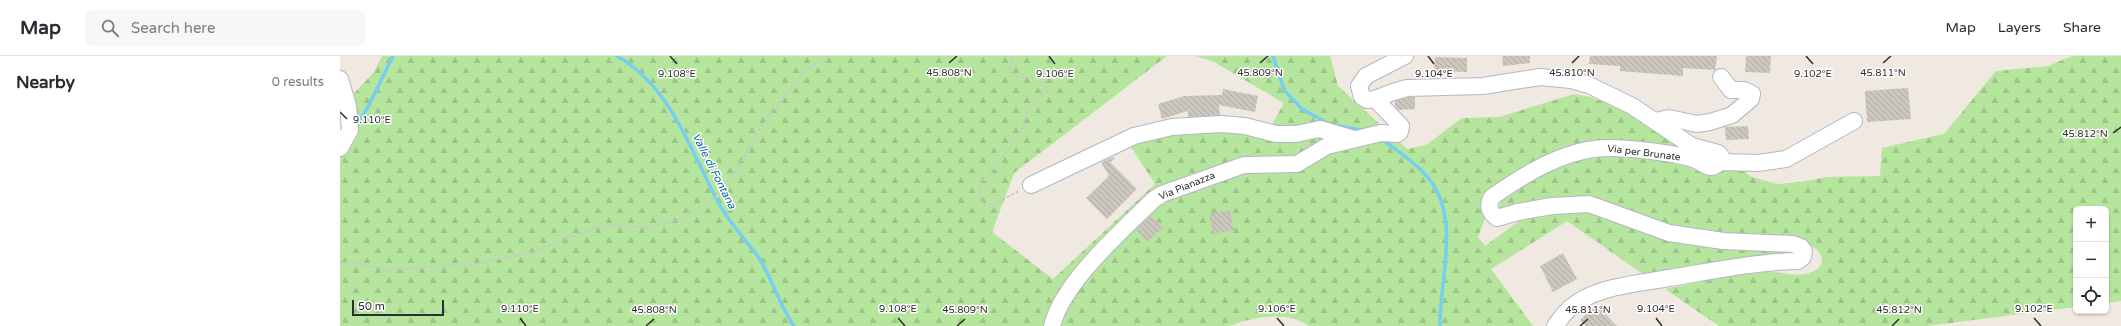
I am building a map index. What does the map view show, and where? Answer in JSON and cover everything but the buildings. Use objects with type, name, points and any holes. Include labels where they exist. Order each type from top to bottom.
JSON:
[{"type":"street","points":[[1375,99],[1367,100],[1362,97],[1359,86],[1362,80],[1366,76],[1405,56]]},
{"type":"street","name":"Via per Brunate","points":[[1375,99],[1407,88],[1483,86],[1553,77],[1589,85],[1632,106],[1692,146],[1718,153],[1721,156],[1720,162],[1714,167],[1709,167],[1696,160],[1670,155],[1609,148],[1583,150],[1552,162],[1492,196],[1489,202],[1489,209],[1497,218],[1525,211],[1589,204],[1669,233],[1723,241],[1793,244],[1801,247],[1804,251],[1803,257],[1798,261],[1737,267],[1625,286],[1592,295],[1579,301],[1568,309],[1556,326]]},
{"type":"street","points":[[1655,121],[1669,118],[1698,124],[1732,115],[1751,99],[1752,94],[1744,90],[1731,90],[1721,77]]},
{"type":"street","points":[[340,79],[348,106],[350,130],[340,148]]},
{"type":"street","name":"Via Pianazza","points":[[1052,326],[1056,313],[1069,289],[1153,200],[1162,194],[1244,165],[1297,164],[1327,146],[1368,136],[1397,134],[1402,129],[1401,126],[1375,99]]},
{"type":"street","points":[[1720,162],[1758,164],[1786,159],[1854,121]]},
{"type":"street","name":"Via Pianazza","points":[[1031,185],[1134,136],[1172,127],[1222,124],[1245,126],[1276,134],[1296,134],[1320,130],[1368,136]]},
{"type":"path","points":[[340,262],[350,262],[388,270],[474,264],[532,252],[602,225],[646,228],[684,218],[716,197],[738,168],[757,132],[803,72],[827,56]]},
{"type":"path","points":[[1012,56],[1008,71],[1016,77],[1043,78],[1048,89],[1027,111],[1023,128],[990,175],[980,183],[979,194],[983,205],[994,204],[1031,185]]},
{"type":"green space","points":[[382,56],[1167,56],[1014,173],[992,232],[1053,279],[1155,184],[1125,138],[1270,128],[1284,103],[1214,62],[1196,56],[1330,56],[1338,86],[1407,149],[1426,145],[1462,118],[1499,117],[1574,94],[1591,97],[1627,112],[1698,154],[1610,144],[1497,187],[1478,237],[1485,246],[1519,221],[1539,215],[1586,212],[1670,241],[1795,252],[1795,257],[1650,279],[1567,221],[1491,269],[1533,326],[1309,326],[1291,318],[1270,317],[1249,320],[1230,326],[340,326],[340,142],[347,124],[345,103],[374,72]]},
{"type":"green space","points":[[2072,56],[2121,56],[2121,301],[2109,303],[2109,206],[2073,206],[2073,307],[1927,326],[1719,326],[1665,289],[1745,274],[1772,272],[1797,275],[1807,274],[1818,269],[1821,265],[1822,260],[1819,252],[1810,245],[1804,243],[1671,230],[1592,202],[1502,210],[1499,208],[1501,198],[1553,166],[1609,153],[1669,162],[1689,167],[1704,174],[1713,174],[1723,170],[1742,170],[1752,177],[1777,184],[1801,182],[1827,177],[1880,176],[1882,148],[1944,134],[1996,71],[2048,66]]},
{"type":"waterway","points":[[356,127],[369,105],[393,56]]},
{"type":"waterway","name":"Valle di Fontana","points":[[617,56],[636,70],[653,86],[667,104],[690,144],[721,207],[729,220],[759,258],[784,310],[794,326]]},
{"type":"waterway","points":[[1273,56],[1284,90],[1302,109],[1329,124],[1366,131]]},
{"type":"waterway","points":[[1382,139],[1423,172],[1435,188],[1443,206],[1446,226],[1446,246],[1440,326]]}]
